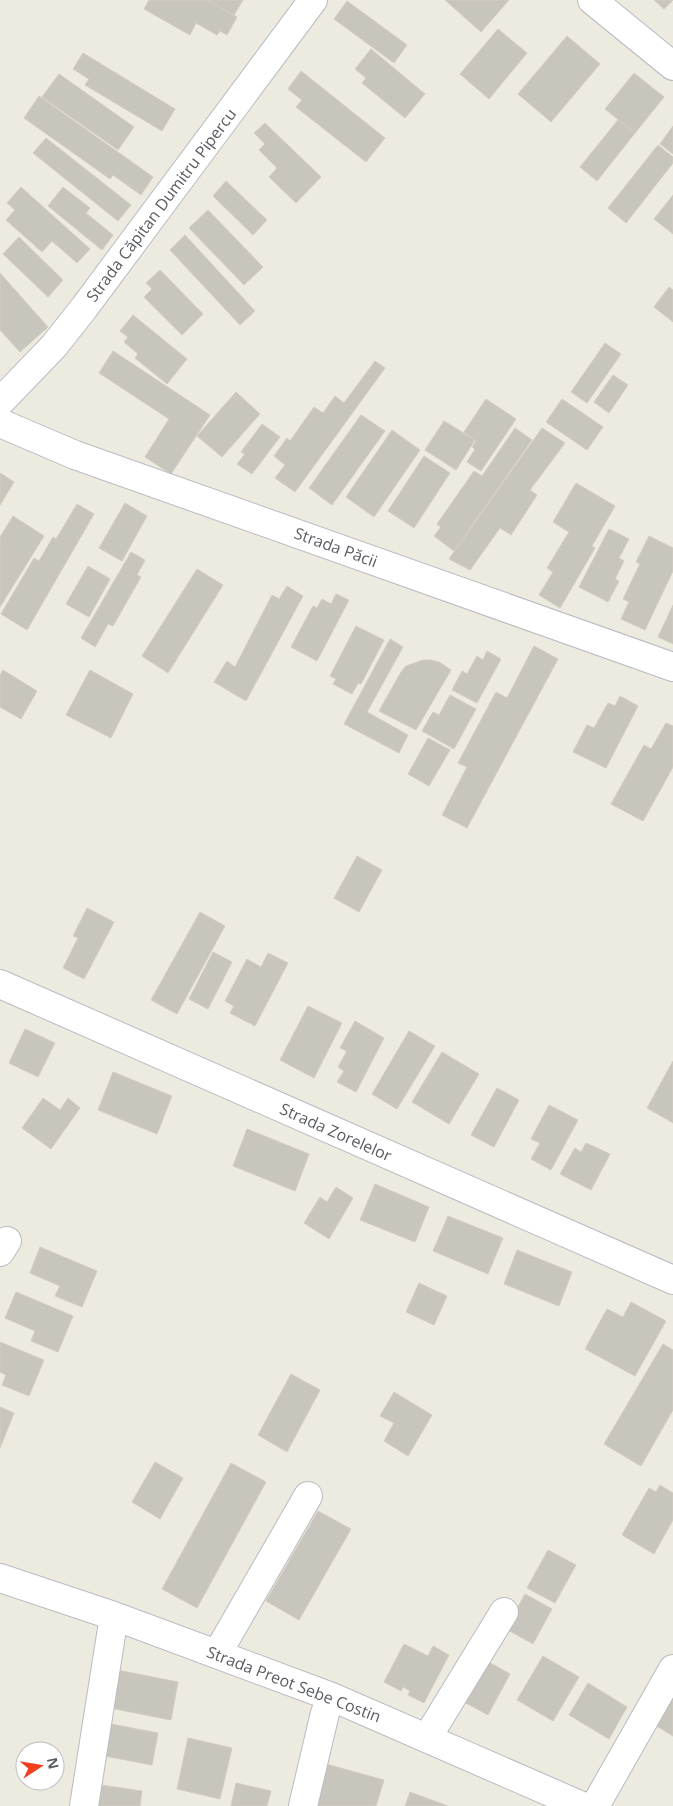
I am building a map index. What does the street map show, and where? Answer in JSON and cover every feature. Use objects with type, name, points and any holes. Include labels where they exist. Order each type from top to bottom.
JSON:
[{"type":"street","name":"Strada Căpitan Dumitru Pipercu","points":[[0,402],[54,346],[84,308],[313,0]]},
{"type":"street","points":[[592,0],[673,66]]},
{"type":"street","name":"Strada Păcii","points":[[0,423],[75,455],[673,667]]},
{"type":"street","name":"Strada Zorelelor","points":[[0,984],[673,1280]]},
{"type":"street","points":[[217,1654],[308,1496]]},
{"type":"street","name":"Strada Preot Sebe Costin","points":[[0,1578],[114,1616],[332,1697],[582,1806]]},
{"type":"street","points":[[427,1738],[504,1612]]},
{"type":"street","points":[[84,1806],[114,1616]]},
{"type":"street","points":[[595,1806],[673,1669]]},
{"type":"street","points":[[303,1806],[326,1713],[332,1697]]},
{"type":"building","points":[[149,0],[207,0],[237,17],[227,35],[220,31],[217,35],[196,23],[190,35],[144,9]]},
{"type":"building","points":[[207,0],[243,0],[234,15]]},
{"type":"building","points":[[445,0],[509,0],[481,32]]},
{"type":"building","points":[[654,0],[673,0],[664,9]]},
{"type":"building","points":[[347,1],[407,45],[394,63],[334,19]]},
{"type":"building","points":[[498,29],[527,53],[489,99],[460,74]]},
{"type":"building","points":[[567,36],[600,64],[551,122],[518,94]]},
{"type":"building","points":[[371,49],[425,94],[405,118],[362,83],[366,78],[355,69]]},
{"type":"building","points":[[83,53],[175,109],[162,131],[85,85],[89,79],[73,69]]},
{"type":"building","points":[[301,71],[385,138],[366,162],[296,107],[302,100],[288,89]]},
{"type":"building","points":[[634,73],[664,97],[635,133],[605,109]]},
{"type":"building","points":[[59,74],[134,127],[118,150],[42,97]]},
{"type":"building","points":[[39,96],[153,177],[141,195],[113,175],[110,179],[24,118]]},
{"type":"building","points":[[618,120],[635,133],[597,181],[580,167]]},
{"type":"building","points":[[265,123],[321,177],[296,203],[269,177],[277,168],[259,150],[265,144],[254,133]]},
{"type":"building","points":[[673,126],[673,154],[660,144]]},
{"type":"building","points":[[46,138],[131,205],[118,221],[33,153]]},
{"type":"building","points":[[658,145],[673,157],[673,163],[626,223],[608,208]]},
{"type":"building","points":[[226,181],[267,220],[253,235],[213,196]]},
{"type":"building","points":[[21,187],[90,249],[77,263],[52,241],[42,252],[6,220],[15,210],[7,203]]},
{"type":"building","points":[[63,187],[90,208],[86,213],[113,235],[102,250],[48,206]]},
{"type":"building","points":[[673,195],[673,234],[654,219]]},
{"type":"building","points":[[208,210],[263,267],[244,285],[189,228]]},
{"type":"building","points":[[185,235],[255,311],[240,325],[170,250]]},
{"type":"building","points":[[19,237],[63,280],[48,297],[3,254]]},
{"type":"building","points":[[160,270],[203,314],[182,335],[144,297],[152,289],[146,283]]},
{"type":"building","points":[[0,273],[48,327],[20,352],[0,330]]},
{"type":"building","points":[[669,287],[673,290],[673,322],[654,307]]},
{"type":"building","points":[[133,315],[187,359],[167,384],[135,358],[138,354],[124,342],[128,337],[120,331]]},
{"type":"building","points":[[605,343],[621,354],[587,403],[571,392]]},
{"type":"building","points":[[113,351],[210,415],[171,474],[145,457],[169,419],[99,373]]},
{"type":"building","points":[[375,361],[385,368],[295,492],[275,478],[285,465],[274,456],[287,438],[290,441],[314,407],[323,413],[335,396],[344,403]]},
{"type":"building","points":[[613,375],[628,385],[609,413],[594,402]]},
{"type":"building","points":[[236,392],[260,414],[222,457],[197,436]]},
{"type":"building","points":[[486,399],[516,419],[481,471],[467,462],[475,449],[472,447],[476,441],[464,432]]},
{"type":"building","points":[[562,399],[603,427],[587,450],[546,422]]},
{"type":"building","points":[[361,415],[385,431],[332,505],[309,488]]},
{"type":"building","points":[[444,421],[475,440],[456,470],[425,450]]},
{"type":"building","points":[[262,424],[280,437],[252,474],[237,464],[245,454],[241,452]]},
{"type":"building","points":[[515,428],[532,440],[454,551],[434,536],[441,527],[437,524],[474,471],[482,476]]},
{"type":"building","points":[[542,428],[565,443],[530,490],[537,495],[511,535],[500,528],[470,570],[449,559]]},
{"type":"building","points":[[392,430],[420,450],[374,517],[346,497]]},
{"type":"building","points":[[424,456],[450,473],[414,528],[388,511]]},
{"type":"building","points":[[0,473],[14,482],[0,505]]},
{"type":"building","points":[[576,483],[615,506],[592,546],[595,548],[560,608],[539,595],[553,572],[547,568],[569,532],[553,522]]},
{"type":"building","points":[[125,503],[147,516],[122,561],[99,548]]},
{"type":"building","points":[[77,504],[94,514],[27,630],[1,614],[34,558],[39,561],[53,537],[56,539]]},
{"type":"building","points":[[13,516],[44,536],[0,607],[0,537]]},
{"type":"building","points":[[609,529],[629,539],[619,558],[624,561],[615,579],[619,581],[608,602],[579,587]]},
{"type":"building","points":[[649,536],[673,548],[673,571],[645,630],[621,619],[629,602],[623,599],[640,564],[636,562]]},
{"type":"building","points":[[131,552],[145,560],[137,575],[141,577],[113,626],[108,624],[95,647],[81,638]]},
{"type":"building","points":[[88,566],[110,579],[89,617],[66,604]]},
{"type":"building","points":[[197,569],[223,585],[168,673],[142,656]]},
{"type":"building","points":[[287,586],[303,596],[246,701],[214,682],[227,661],[235,667],[272,595],[279,599]]},
{"type":"building","points":[[336,594],[349,600],[317,661],[291,647],[313,606],[317,608],[322,599],[331,604]]},
{"type":"building","points":[[673,605],[673,644],[658,637]]},
{"type":"building","points":[[356,626],[384,640],[361,684],[358,683],[352,694],[333,684],[336,679],[330,676]]},
{"type":"building","points":[[390,639],[403,647],[367,712],[408,735],[399,753],[344,724]]},
{"type":"building","points":[[534,646],[558,659],[467,828],[442,815],[467,767],[458,763],[496,692],[507,698]]},
{"type":"building","points":[[487,651],[501,659],[477,703],[452,690],[462,671],[467,674],[477,656],[483,660]]},
{"type":"building","points":[[423,660],[439,662],[451,670],[416,730],[379,711],[406,666]]},
{"type":"building","points":[[3,670],[37,691],[21,719],[0,707],[0,675]]},
{"type":"building","points":[[90,670],[133,694],[111,738],[66,715]]},
{"type":"building","points":[[450,695],[476,709],[454,749],[422,731],[433,712],[439,715]]},
{"type":"building","points":[[620,696],[638,706],[606,768],[573,752],[587,725],[594,728],[608,703],[615,706]]},
{"type":"building","points":[[666,723],[673,726],[673,767],[643,821],[611,804],[644,745],[651,749]]},
{"type":"building","points":[[428,738],[450,750],[429,786],[408,774]]},
{"type":"building","points":[[357,856],[382,870],[359,912],[334,898]]},
{"type":"building","points":[[87,908],[114,922],[84,979],[63,968],[78,938],[73,936]]},
{"type":"building","points":[[200,912],[225,926],[177,1014],[151,1000]]},
{"type":"building","points":[[213,952],[232,962],[208,1009],[189,999]]},
{"type":"building","points":[[268,953],[288,963],[255,1026],[230,1013],[234,1006],[225,1001],[247,959],[261,967]]},
{"type":"building","points":[[308,1006],[342,1023],[314,1078],[280,1060]]},
{"type":"building","points":[[355,1021],[384,1038],[356,1092],[337,1082],[344,1071],[338,1067],[347,1051],[340,1048]]},
{"type":"building","points":[[25,1029],[55,1043],[38,1077],[9,1063]]},
{"type":"building","points":[[409,1031],[435,1046],[397,1109],[372,1094]]},
{"type":"building","points":[[442,1052],[479,1074],[449,1124],[412,1102]]},
{"type":"building","points":[[673,1061],[673,1123],[647,1108]]},
{"type":"building","points":[[113,1072],[172,1096],[157,1134],[98,1110]]},
{"type":"building","points":[[497,1088],[519,1100],[494,1147],[471,1135]]},
{"type":"building","points":[[43,1098],[60,1110],[68,1098],[80,1108],[51,1149],[22,1128]]},
{"type":"building","points":[[549,1105],[578,1120],[551,1170],[531,1159],[540,1143],[531,1139]]},
{"type":"building","points":[[247,1129],[309,1154],[295,1191],[233,1166]]},
{"type":"building","points":[[586,1143],[610,1154],[591,1190],[560,1174],[575,1148],[581,1152]]},
{"type":"building","points":[[375,1184],[429,1207],[415,1242],[360,1220]]},
{"type":"building","points":[[336,1187],[353,1198],[329,1239],[304,1223],[320,1197],[327,1202]]},
{"type":"building","points":[[448,1216],[503,1238],[488,1274],[433,1251]]},
{"type":"building","points":[[40,1247],[97,1271],[82,1307],[55,1296],[60,1286],[30,1273]]},
{"type":"building","points":[[517,1250],[572,1272],[559,1306],[504,1284]]},
{"type":"building","points":[[419,1283],[447,1296],[434,1325],[406,1312]]},
{"type":"building","points":[[16,1292],[73,1316],[58,1352],[31,1341],[35,1331],[5,1318]]},
{"type":"building","points":[[631,1302],[666,1321],[635,1376],[585,1349],[607,1309],[623,1317]]},
{"type":"building","points":[[0,1342],[44,1360],[29,1396],[2,1385],[6,1375],[0,1372]]},
{"type":"building","points":[[663,1344],[673,1350],[673,1410],[641,1466],[604,1444]]},
{"type":"building","points":[[291,1374],[320,1390],[287,1452],[258,1435]]},
{"type":"building","points":[[394,1392],[432,1415],[408,1456],[384,1441],[394,1423],[380,1416]]},
{"type":"building","points":[[0,1407],[14,1413],[0,1448]]},
{"type":"building","points":[[155,1462],[183,1478],[160,1519],[132,1502]]},
{"type":"building","points":[[231,1463],[266,1482],[197,1608],[162,1589]]},
{"type":"building","points":[[660,1485],[673,1493],[673,1520],[654,1554],[622,1535],[649,1488],[656,1492]]},
{"type":"building","points":[[318,1511],[351,1529],[299,1620],[266,1601]]},
{"type":"building","points":[[548,1550],[576,1565],[555,1603],[527,1588]]},
{"type":"building","points":[[525,1594],[552,1609],[533,1644],[506,1629]]},
{"type":"building","points":[[404,1644],[428,1656],[433,1646],[449,1655],[424,1703],[408,1695],[410,1691],[403,1687],[401,1691],[384,1682]]},
{"type":"building","points":[[543,1656],[579,1677],[553,1721],[517,1700]]},
{"type":"building","points":[[487,1661],[510,1674],[488,1715],[464,1702]]},
{"type":"building","points":[[117,1670],[178,1682],[171,1720],[110,1708]]},
{"type":"building","points":[[588,1683],[627,1707],[609,1739],[569,1715]]},
{"type":"building","points":[[673,1683],[673,1736],[650,1722]]},
{"type":"building","points":[[111,1724],[158,1733],[152,1765],[105,1756]]},
{"type":"building","points":[[188,1738],[232,1748],[220,1799],[177,1789]]},
{"type":"building","points":[[326,1764],[384,1780],[376,1806],[315,1806]]},
{"type":"building","points":[[236,1783],[271,1791],[267,1806],[231,1806]]},
{"type":"building","points":[[94,1784],[142,1791],[140,1806],[91,1806]]},
{"type":"building","points":[[410,1792],[448,1806],[405,1806]]}]
